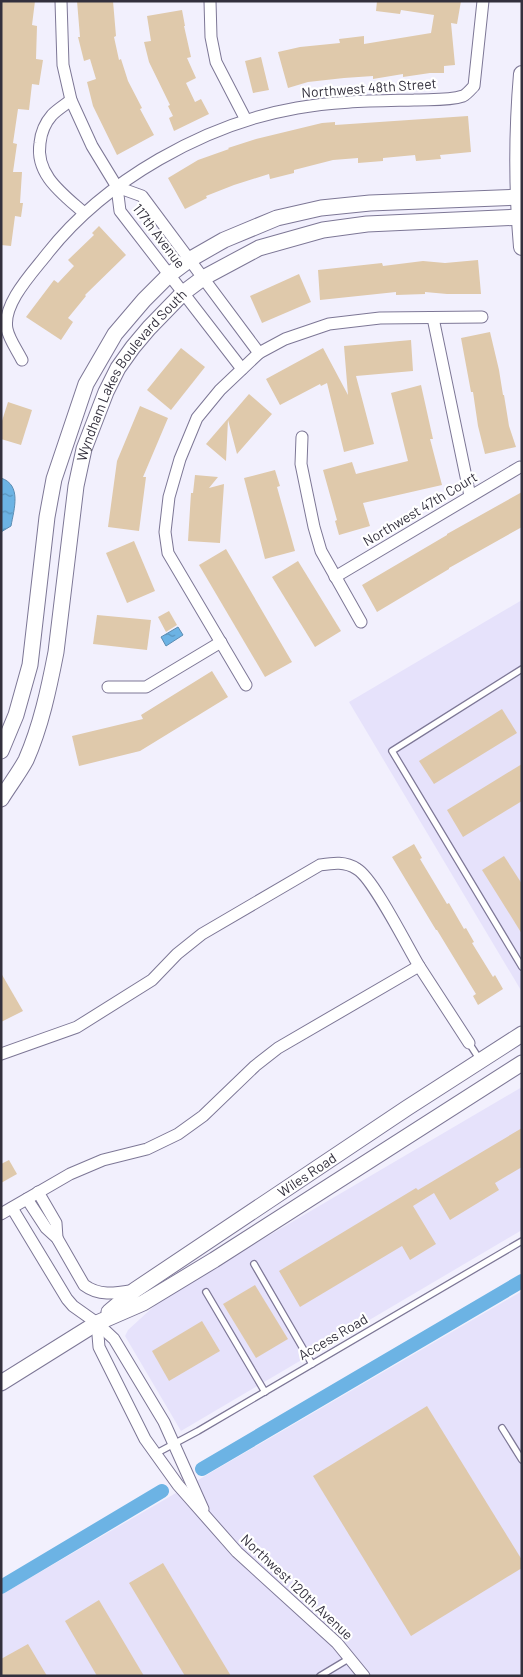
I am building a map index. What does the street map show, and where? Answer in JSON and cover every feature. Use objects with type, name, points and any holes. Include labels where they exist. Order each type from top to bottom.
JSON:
[{"type":"main road","points":[[522,74],[518,130],[522,247]]},
{"type":"street","name":"117th Avenue","points":[[61,1],[63,65],[71,100],[92,146],[117,187],[120,210],[242,369]]},
{"type":"street","points":[[210,1],[211,37],[216,62],[246,120]]},
{"type":"street","name":"Northwest 48th Street","points":[[22,360],[7,329],[8,314],[19,289],[84,213],[117,187],[163,156],[204,135],[246,120],[297,108],[339,103],[465,96],[474,86],[484,1]]},
{"type":"street","points":[[71,100],[52,116],[41,133],[38,154],[44,173],[84,213]]},
{"type":"street","name":"117th Avenue","points":[[117,187],[142,196],[259,353]]},
{"type":"street","name":"Wyndham Lakes Boulevard South","points":[[1,751],[16,715],[30,665],[47,517],[54,479],[86,384],[115,334],[144,300],[169,275],[189,260],[224,240],[277,218],[321,208],[370,203],[520,198]]},
{"type":"street","name":"Wyndham Lakes Boulevard South","points":[[1,799],[26,760],[44,710],[56,652],[76,486],[84,449],[106,392],[118,368],[149,328],[183,293],[203,278],[258,248],[323,230],[367,224],[521,217]]},
{"type":"street","points":[[246,685],[168,553],[165,532],[171,490],[180,459],[197,418],[220,390],[259,353],[285,339],[329,324],[380,318],[482,317]]},
{"type":"street","points":[[433,318],[470,496]]},
{"type":"street","points":[[302,437],[301,464],[321,552],[362,622]]},
{"type":"street","name":"Northwest 47th Court","points":[[335,577],[520,467]]},
{"type":"street","points":[[108,687],[146,687],[221,642]]},
{"type":"street","points":[[1,1054],[76,1027],[152,980],[177,954],[202,934],[320,865],[340,862],[358,869],[370,882],[418,966],[469,1043]]},
{"type":"street","points":[[1,1214],[70,1174],[94,1163],[147,1149],[178,1134],[203,1116],[255,1066],[278,1048],[418,966]]},
{"type":"street","name":"Wiles Road","points":[[97,1323],[135,1290],[522,1034]]},
{"type":"street","name":"Wiles Road","points":[[1,1383],[97,1323],[143,1303],[214,1260],[522,1063]]},
{"type":"street","points":[[38,1192],[56,1223],[57,1238]]},
{"type":"street","points":[[27,1199],[41,1222],[57,1238],[80,1279],[90,1290],[104,1294],[135,1290]]},
{"type":"street","points":[[12,1208],[68,1300],[73,1306],[97,1323]]},
{"type":"street","points":[[26,1232],[41,1222]]},
{"type":"street","name":"Northwest 120th Avenue","points":[[97,1323],[114,1339],[164,1422],[209,1522]]},
{"type":"street","name":"Northwest 120th Avenue","points":[[97,1323],[99,1347],[141,1431],[178,1485],[237,1552],[337,1643],[364,1676]]},
{"type":"lane","points":[[522,669],[392,751],[522,968]]},
{"type":"lane","points":[[469,1043],[480,1060]]},
{"type":"lane","name":"Access Road","points":[[155,1454],[198,1431],[522,1241]]},
{"type":"lane","points":[[254,1264],[312,1364]]},
{"type":"lane","points":[[206,1292],[265,1392]]},
{"type":"lane","points":[[502,1428],[522,1460]]},
{"type":"lane","points":[[320,1676],[350,1658]]},
{"type":"shaded area","points":[[522,600],[522,992],[349,702]]},
{"type":"shaded area","points":[[522,1087],[522,1230],[181,1431],[125,1336],[128,1330],[164,1297]]},
{"type":"shaded area","points":[[522,1291],[522,1676],[1,1676],[1,1595]]},
{"type":"water","points":[[1,478],[8,481],[12,486],[15,505],[11,526],[1,532]]},
{"type":"water","points":[[178,627],[183,635],[166,646],[161,637]]},
{"type":"building","points":[[1,1],[35,1],[32,25],[37,26],[36,59],[43,60],[39,85],[32,84],[29,110],[18,109],[13,143],[17,144],[13,172],[22,172],[20,203],[23,203],[21,217],[15,216],[11,246],[1,245]]},
{"type":"building","points":[[77,1],[113,1],[116,36],[114,37],[119,60],[121,59],[128,81],[142,108],[140,109],[154,135],[117,155],[93,106],[87,82],[96,79],[90,59],[84,61],[78,37],[80,37]]},
{"type":"building","points":[[377,1],[461,1],[457,24],[451,23],[455,65],[444,66],[444,73],[403,77],[403,74],[373,79],[373,76],[344,78],[308,82],[288,88],[278,52],[300,47],[340,43],[339,39],[364,36],[364,44],[431,33],[434,15],[401,10],[400,14],[376,11]]},
{"type":"building","points":[[182,10],[191,57],[187,58],[196,78],[186,83],[195,102],[201,99],[209,114],[174,131],[169,118],[173,116],[168,106],[170,105],[149,62],[144,42],[151,41],[147,16]]},
{"type":"building","points":[[261,57],[269,90],[253,93],[245,61]]},
{"type":"building","points":[[468,116],[471,152],[440,155],[441,159],[416,161],[415,155],[358,163],[358,158],[333,160],[294,170],[294,173],[270,179],[269,174],[234,185],[206,196],[207,198],[185,209],[168,178],[198,160],[228,148],[256,139],[322,123],[335,122],[335,125]]},
{"type":"building","points":[[99,226],[126,255],[85,295],[68,318],[73,322],[61,340],[26,317],[54,280],[58,283],[74,266],[68,260],[94,235],[92,233]]},
{"type":"building","points":[[478,260],[481,294],[425,292],[425,294],[396,295],[396,292],[320,300],[318,270],[382,263],[383,266],[423,261],[445,263]]},
{"type":"building","points":[[299,274],[311,302],[262,323],[250,296]]},
{"type":"building","points":[[490,332],[509,426],[516,447],[485,454],[461,338]]},
{"type":"building","points":[[411,340],[413,371],[356,376],[374,444],[344,452],[327,383],[321,386],[320,384],[280,405],[266,379],[323,348],[348,395],[344,346]]},
{"type":"building","points":[[181,348],[205,367],[171,410],[147,390]]},
{"type":"building","points":[[421,385],[433,439],[430,439],[442,485],[363,503],[370,526],[339,535],[335,521],[337,520],[323,470],[352,462],[356,474],[408,461],[391,393]]},
{"type":"building","points":[[249,394],[272,414],[237,454],[228,420],[226,461],[206,444]]},
{"type":"building","points":[[8,402],[32,410],[21,445],[1,439],[1,424]]},
{"type":"building","points":[[140,406],[168,418],[143,477],[146,477],[139,531],[108,527],[117,461]]},
{"type":"building","points":[[275,470],[280,486],[277,487],[295,551],[265,559],[244,478]]},
{"type":"building","points":[[195,475],[218,477],[209,488],[224,484],[220,543],[188,541],[191,493],[193,493]]},
{"type":"building","points":[[522,492],[522,527],[449,568],[377,612],[362,585]]},
{"type":"building","points":[[134,541],[155,591],[127,603],[106,553]]},
{"type":"building","points":[[226,549],[292,662],[265,677],[199,565]]},
{"type":"building","points":[[298,561],[341,631],[315,647],[272,577]]},
{"type":"building","points":[[169,611],[177,625],[166,632],[158,617]]},
{"type":"building","points":[[97,615],[151,620],[147,650],[93,644]]},
{"type":"building","points":[[212,671],[228,697],[140,751],[79,766],[72,736],[143,719],[141,715]]},
{"type":"building","points":[[502,709],[517,733],[434,784],[419,761]]},
{"type":"building","points":[[522,764],[522,801],[463,837],[447,810]]},
{"type":"building","points":[[414,844],[422,858],[420,859],[447,904],[449,903],[464,929],[466,928],[474,942],[472,943],[493,977],[495,975],[503,989],[478,1005],[473,996],[476,994],[392,857]]},
{"type":"building","points":[[504,856],[522,884],[522,934],[482,870]]},
{"type":"building","points":[[1,973],[23,1011],[1,1022]]},
{"type":"building","points":[[522,1128],[522,1167],[495,1183],[499,1190],[450,1220],[434,1193],[413,1206],[436,1244],[410,1260],[402,1246],[300,1307],[279,1271],[416,1188],[418,1190]]},
{"type":"building","points":[[9,1160],[17,1174],[1,1183],[1,1164]]},
{"type":"building","points":[[255,1285],[288,1339],[256,1358],[223,1304]]},
{"type":"building","points":[[202,1321],[220,1351],[169,1381],[152,1351]]},
{"type":"building","points":[[427,1406],[522,1560],[522,1568],[411,1636],[313,1476]]},
{"type":"building","points":[[163,1563],[231,1676],[185,1676],[129,1583]]},
{"type":"building","points":[[99,1600],[144,1676],[97,1676],[65,1621]]},
{"type":"building","points":[[28,1644],[47,1676],[1,1676],[1,1659]]},
{"type":"waterway","points":[[202,1469],[522,1281]]},
{"type":"waterway","points":[[1,1587],[162,1491]]}]
